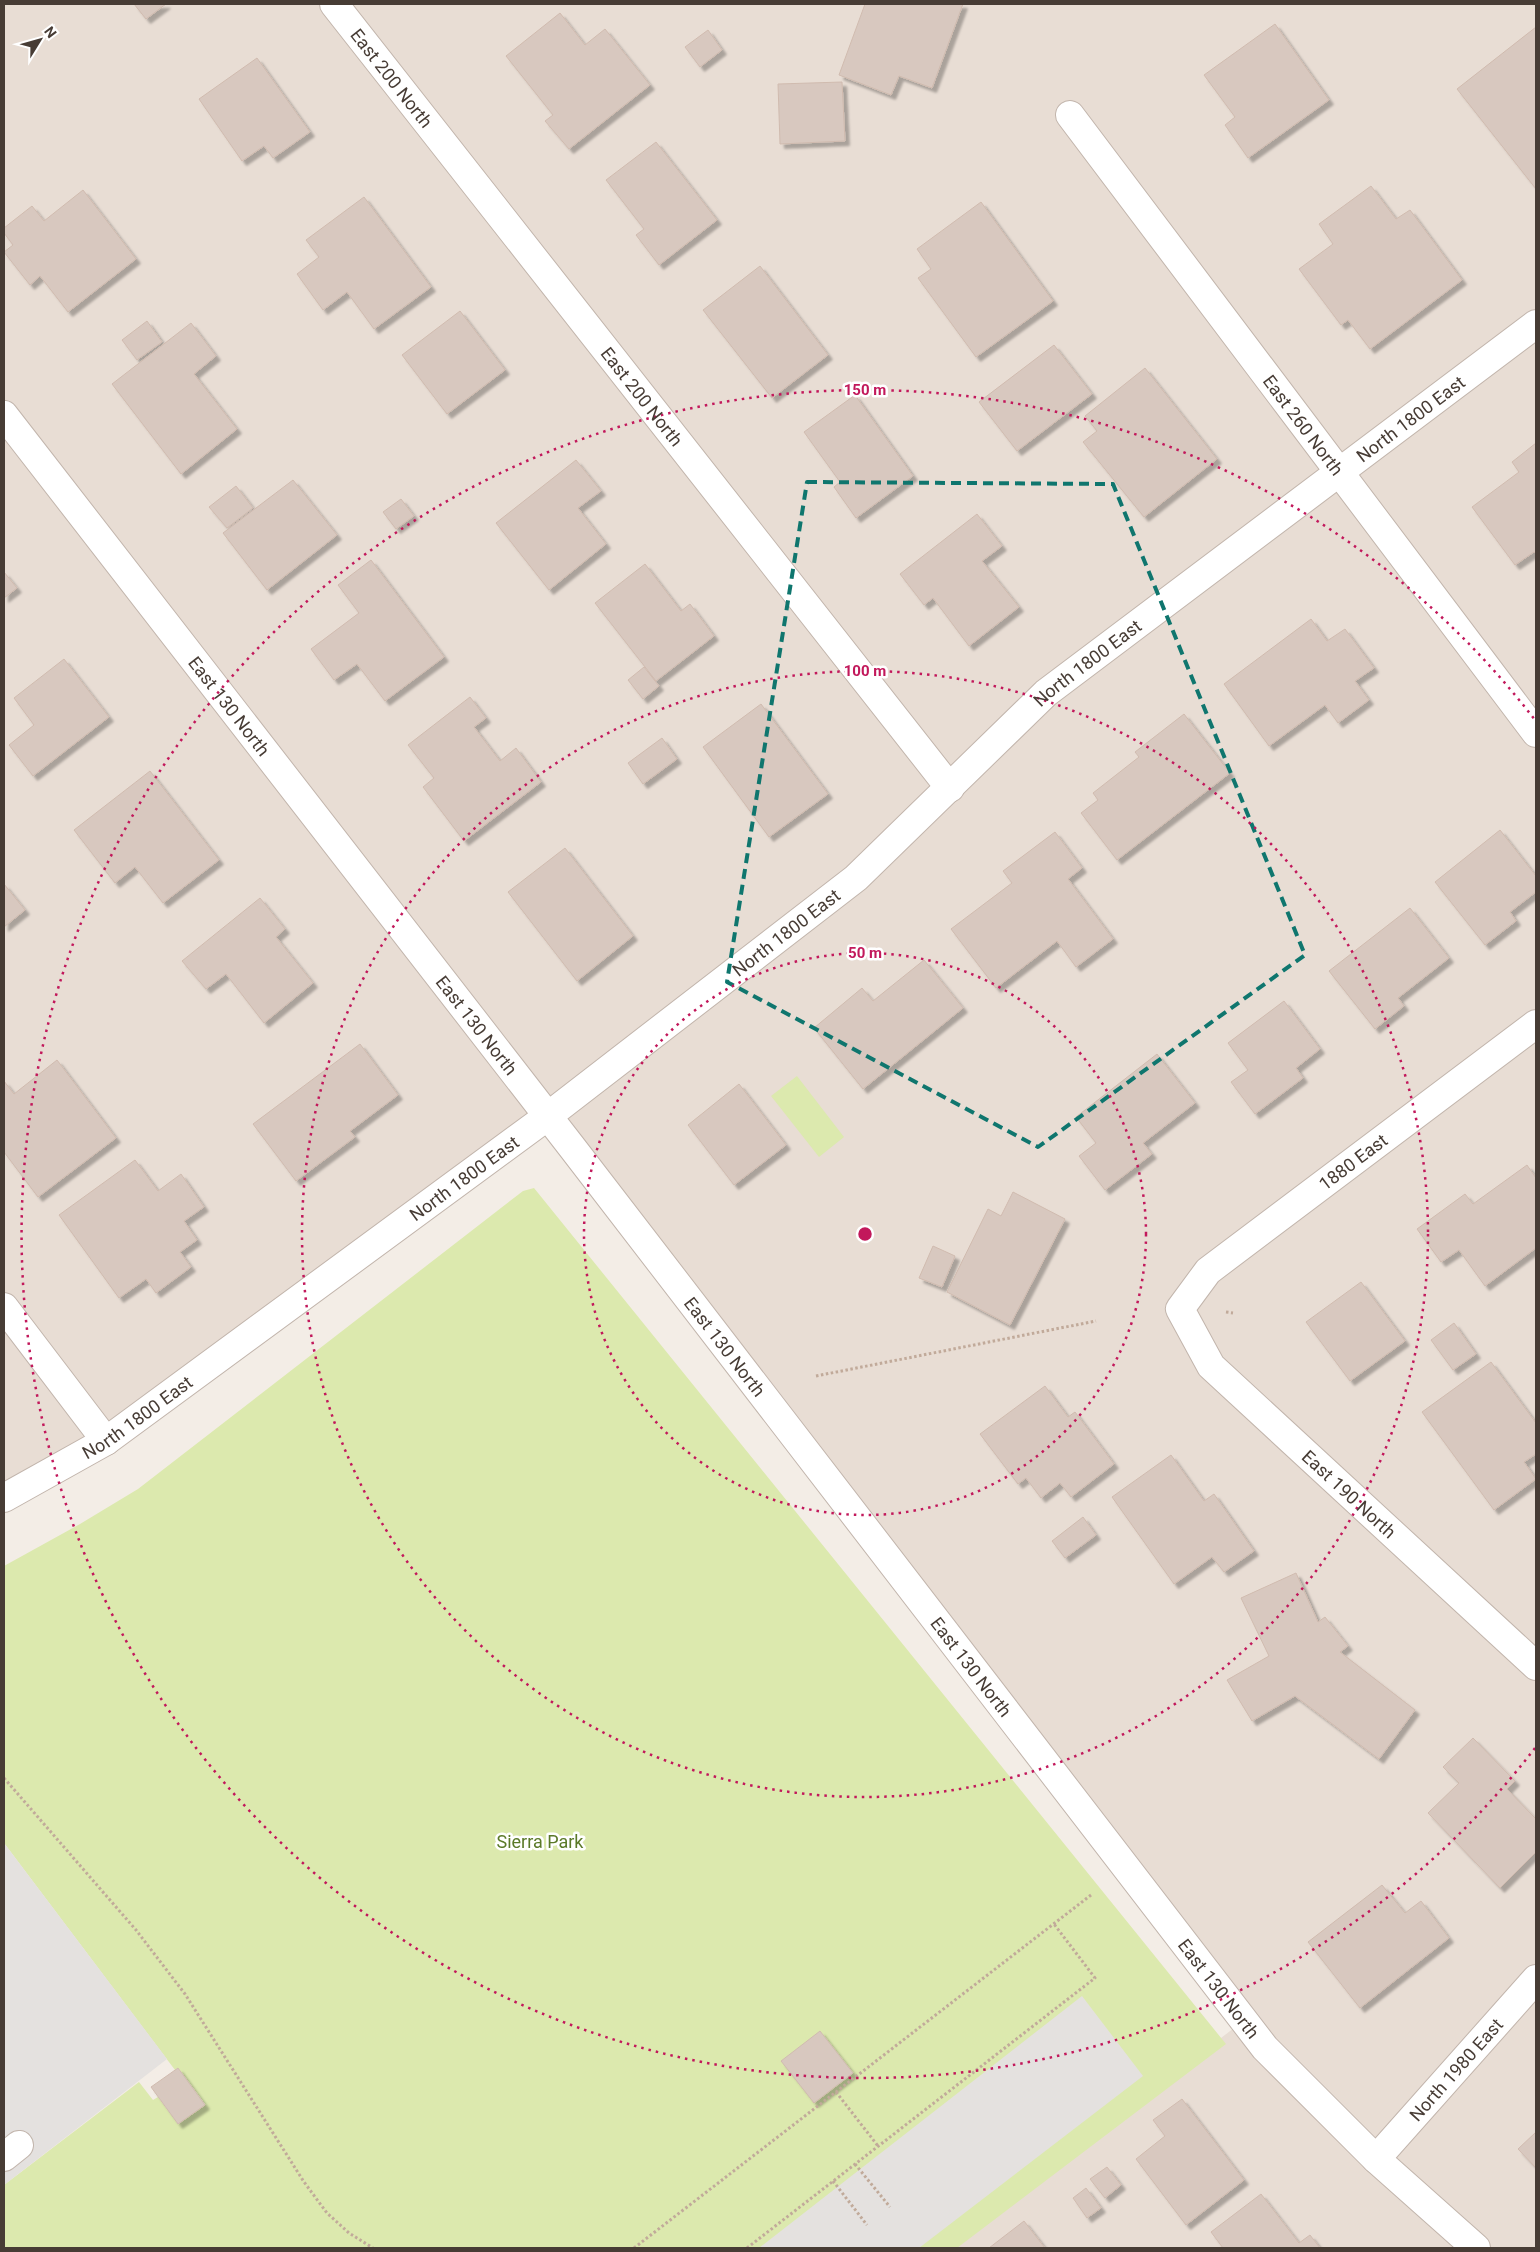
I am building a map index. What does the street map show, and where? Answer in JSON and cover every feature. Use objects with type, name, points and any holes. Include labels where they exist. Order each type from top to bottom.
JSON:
[{"type":"street","name":"East 200 North","points":[[334,4],[950,788]]},
{"type":"street","name":"East 260 North","points":[[1070,115],[1536,733]]},
{"type":"street","name":"North 1800 East","points":[[4,1498],[106,1441],[548,1116],[856,878],[1046,693],[1536,324]]},
{"type":"street","name":"East 130 North","points":[[4,415],[548,1116],[1264,2048],[1376,2159],[1476,2248]]},
{"type":"street","name":"1880 East","points":[[1180,1309],[1208,1271],[1536,1024]]},
{"type":"street","points":[[4,1307],[106,1441]]},
{"type":"street","name":"East 190 North","points":[[1180,1309],[1211,1366],[1536,1666]]},
{"type":"street","name":"North 1980 East","points":[[1376,2159],[1536,1979]]},
{"type":"path","points":[[1226,1312],[1233,1313]]},
{"type":"path","points":[[816,1376],[1096,1321]]},
{"type":"path","points":[[4,1778],[136,1930],[185,1994],[304,2182],[327,2213],[349,2233],[373,2248]]},
{"type":"path","points":[[634,2248],[1091,1894]]},
{"type":"path","points":[[747,2248],[1095,1978],[1054,1924]]},
{"type":"path","points":[[836,2092],[878,2146]]},
{"type":"path","points":[[855,2164],[890,2207]]},
{"type":"path","points":[[833,2181],[867,2225]]},
{"type":"highlighted area","points":[[807,482],[1113,484],[1305,955],[1038,1147],[727,982]]},
{"type":"shaded area","points":[[4,4],[1536,4],[1536,2248],[949,2248],[1243,2021],[548,1117],[4,1496]]},
{"type":"shaded area","points":[[4,1843],[167,2059],[4,2185]]},
{"type":"shaded area","points":[[1082,1996],[1143,2076],[919,2248],[759,2248]]},
{"type":"green space","points":[[797,1076],[844,1137],[819,1157],[771,1096]]},
{"type":"green space","name":"Sierra Park","points":[[534,1188],[1226,2044],[957,2248],[4,2248],[4,2185],[139,2082],[153,2100],[158,2097],[178,2124],[205,2104],[178,2068],[175,2070],[4,1843],[4,1566],[138,1489],[523,1191]]},
{"type":"building","points":[[134,4],[166,4],[146,19]]},
{"type":"building","points":[[865,4],[963,4],[932,88],[899,76],[891,95],[839,75]]},
{"type":"building","points":[[560,13],[585,45],[605,29],[650,85],[569,149],[545,121],[553,115],[506,56]]},
{"type":"building","points":[[1275,24],[1329,100],[1248,158],[1225,125],[1235,117],[1204,75]]},
{"type":"building","points":[[1536,27],[1536,189],[1457,89]]},
{"type":"building","points":[[708,30],[722,50],[700,67],[685,47]]},
{"type":"building","points":[[257,58],[310,132],[273,158],[264,146],[242,161],[199,99]]},
{"type":"building","points":[[842,82],[845,141],[780,144],[778,84]]},
{"type":"building","points":[[656,142],[717,220],[659,265],[636,235],[644,229],[606,180]]},
{"type":"building","points":[[1371,186],[1396,219],[1410,210],[1462,280],[1370,349],[1348,320],[1341,325],[1299,269],[1333,244],[1319,224]]},
{"type":"building","points":[[83,190],[136,259],[68,312],[40,276],[30,285],[4,252],[13,245],[4,233],[4,228],[32,206],[44,221]]},
{"type":"building","points":[[364,197],[431,287],[374,329],[347,292],[323,310],[297,274],[319,257],[306,240]]},
{"type":"building","points":[[981,202],[1053,301],[976,357],[918,278],[931,269],[917,249]]},
{"type":"building","points":[[760,266],[828,355],[772,398],[703,310]]},
{"type":"building","points":[[460,311],[505,370],[447,414],[402,355]]},
{"type":"building","points":[[147,321],[162,342],[137,360],[122,340]]},
{"type":"building","points":[[191,323],[216,356],[194,374],[237,429],[181,474],[112,384]]},
{"type":"building","points":[[1054,345],[1092,394],[1017,451],[979,402]]},
{"type":"building","points":[[1145,368],[1217,459],[1144,517],[1083,442],[1097,431],[1085,416]]},
{"type":"building","points":[[855,395],[913,476],[856,518],[834,487],[840,482],[804,432]]},
{"type":"building","points":[[1536,443],[1536,554],[1534,552],[1515,565],[1472,507],[1519,472],[1512,462]]},
{"type":"building","points":[[576,460],[601,491],[578,508],[606,544],[549,590],[496,523]]},
{"type":"building","points":[[293,480],[337,535],[267,590],[223,533]]},
{"type":"building","points":[[236,486],[253,508],[227,528],[209,507]]},
{"type":"building","points":[[401,499],[414,516],[396,529],[383,512]]},
{"type":"building","points":[[977,514],[1002,546],[982,561],[1019,607],[969,646],[933,598],[924,605],[900,574]]},
{"type":"building","points":[[371,560],[444,657],[385,701],[357,664],[334,680],[311,649],[359,613],[338,585]]},
{"type":"building","points":[[645,564],[681,611],[690,604],[714,636],[656,681],[595,603]]},
{"type":"building","points":[[4,572],[17,588],[4,598]]},
{"type":"building","points":[[1311,619],[1327,641],[1345,629],[1374,668],[1355,681],[1369,700],[1338,723],[1325,705],[1269,746],[1224,684]]},
{"type":"building","points":[[64,659],[109,717],[33,776],[9,745],[34,725],[14,698]]},
{"type":"building","points":[[644,667],[659,686],[643,699],[628,680]]},
{"type":"building","points":[[470,697],[486,718],[474,727],[500,761],[516,748],[541,782],[464,841],[423,787],[434,778],[408,745]]},
{"type":"building","points":[[761,704],[828,794],[769,837],[703,747]]},
{"type":"building","points":[[1184,714],[1230,773],[1117,860],[1081,813],[1098,800],[1093,793],[1139,757],[1135,752]]},
{"type":"building","points":[[662,738],[677,759],[643,784],[628,763]]},
{"type":"building","points":[[150,771],[219,860],[163,903],[135,867],[115,883],[74,830]]},
{"type":"building","points":[[1500,830],[1536,876],[1536,892],[1510,912],[1516,921],[1485,945],[1435,882]]},
{"type":"building","points":[[1055,832],[1082,868],[1068,879],[1113,939],[1076,967],[1057,941],[996,988],[951,929],[1012,883],[1003,871]]},
{"type":"building","points":[[565,848],[633,936],[577,981],[508,892]]},
{"type":"building","points":[[4,884],[25,910],[4,927]]},
{"type":"building","points":[[260,898],[285,929],[276,937],[313,983],[264,1023],[226,974],[206,989],[182,961]]},
{"type":"building","points":[[1410,908],[1449,958],[1398,998],[1404,1006],[1375,1029],[1329,971]]},
{"type":"building","points":[[924,960],[963,1008],[863,1089],[814,1028],[862,988],[873,1001]]},
{"type":"building","points":[[1284,1001],[1320,1049],[1296,1068],[1303,1078],[1255,1114],[1231,1082],[1248,1070],[1228,1043]]},
{"type":"building","points":[[360,1044],[398,1095],[350,1131],[355,1137],[296,1181],[253,1124]]},
{"type":"building","points":[[1157,1054],[1195,1103],[1143,1143],[1152,1154],[1105,1190],[1079,1156],[1096,1143],[1076,1117]]},
{"type":"building","points":[[57,1060],[116,1138],[38,1197],[4,1152],[4,1081],[14,1094]]},
{"type":"building","points":[[739,1084],[786,1145],[734,1185],[688,1125]]},
{"type":"building","points":[[135,1160],[158,1191],[181,1174],[204,1207],[184,1221],[197,1240],[180,1252],[191,1267],[156,1293],[146,1279],[119,1298],[59,1215]]},
{"type":"building","points":[[1527,1165],[1536,1178],[1536,1248],[1485,1286],[1459,1250],[1441,1262],[1417,1229],[1465,1194],[1473,1204]]},
{"type":"building","points":[[1013,1192],[1065,1219],[1010,1325],[947,1292],[988,1209],[1001,1216]]},
{"type":"building","points":[[933,1246],[955,1256],[942,1287],[919,1278]]},
{"type":"building","points":[[1361,1282],[1405,1341],[1350,1381],[1306,1322]]},
{"type":"building","points":[[1454,1323],[1476,1354],[1453,1370],[1431,1340]]},
{"type":"building","points":[[1491,1362],[1536,1423],[1536,1454],[1524,1462],[1536,1479],[1494,1510],[1422,1412]]},
{"type":"building","points":[[1045,1386],[1068,1417],[1075,1412],[1114,1464],[1071,1497],[1060,1483],[1041,1498],[1026,1478],[1018,1484],[980,1434]]},
{"type":"building","points":[[1171,1455],[1204,1501],[1214,1494],[1254,1551],[1224,1572],[1212,1557],[1174,1584],[1112,1497]]},
{"type":"building","points":[[1083,1517],[1096,1535],[1065,1558],[1052,1541]]},
{"type":"building","points":[[1296,1573],[1318,1622],[1325,1617],[1348,1646],[1340,1652],[1415,1710],[1379,1759],[1295,1696],[1252,1721],[1227,1680],[1269,1656],[1241,1598]]},
{"type":"building","points":[[1473,1738],[1515,1781],[1507,1789],[1536,1819],[1536,1852],[1500,1888],[1428,1813],[1459,1783],[1443,1767]]},
{"type":"building","points":[[1382,1885],[1405,1913],[1421,1901],[1449,1938],[1360,2008],[1308,1942]]},
{"type":"building","points":[[820,2031],[853,2073],[814,2103],[781,2061]]},
{"type":"building","points":[[178,2068],[205,2105],[178,2124],[151,2087]]},
{"type":"building","points":[[1182,2099],[1244,2180],[1186,2225],[1136,2159],[1165,2136],[1153,2120]]},
{"type":"building","points":[[1536,2132],[1536,2168],[1518,2149]]},
{"type":"building","points":[[1107,2167],[1121,2185],[1105,2198],[1090,2179]]},
{"type":"building","points":[[1086,2188],[1101,2208],[1087,2218],[1073,2198]]},
{"type":"building","points":[[1261,2194],[1299,2243],[1310,2235],[1320,2248],[1223,2248],[1211,2232]]},
{"type":"building","points":[[1024,2221],[1045,2248],[989,2248]]}]
